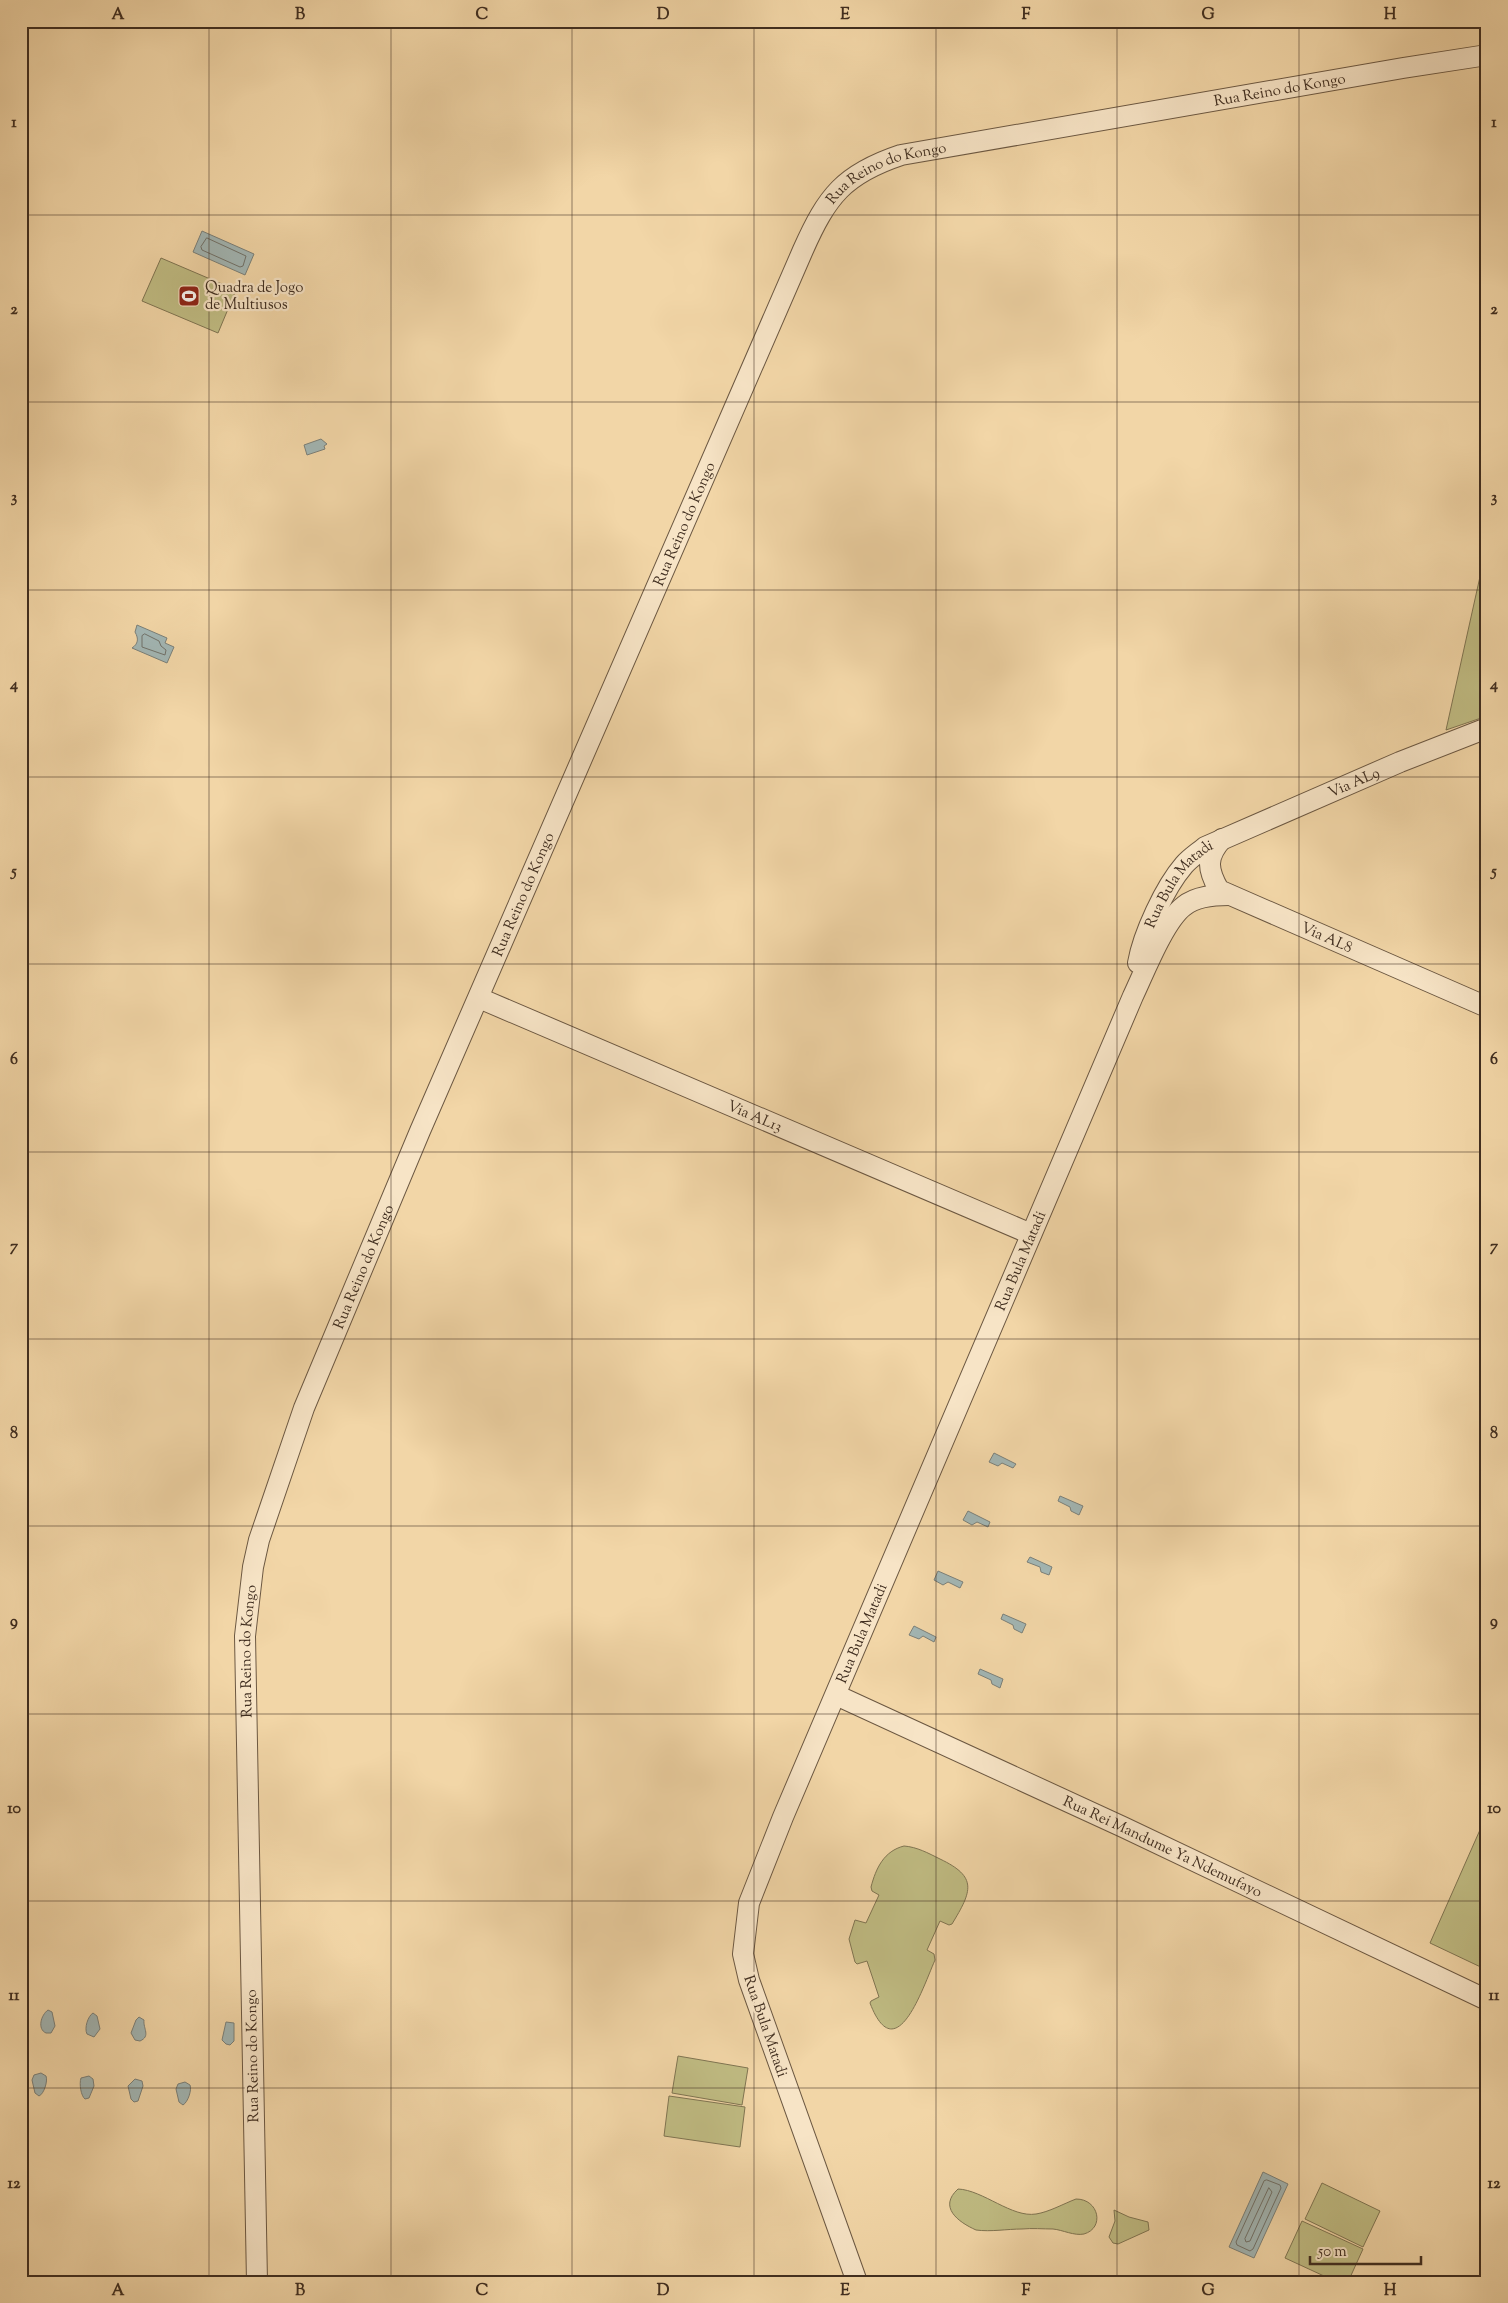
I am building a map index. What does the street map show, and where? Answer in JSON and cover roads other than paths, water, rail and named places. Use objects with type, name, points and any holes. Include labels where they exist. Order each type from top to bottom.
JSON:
[{"type":"street","name":"Rua Reino do Kongo","points":[[256,2282],[245,1636],[253,1566],[304,1408],[420,1131],[803,250],[824,206],[840,187],[860,172],[880,162],[902,155],[1487,55]]},
{"type":"street","name":"Via AL9","points":[[1222,839],[1391,766],[1487,728]]},
{"type":"street","name":"Via AL8","points":[[1222,839],[1213,849],[1210,873],[1219,890],[1487,1007]]},
{"type":"street","name":"Rua Bula Matadi","points":[[1133,996],[1139,957],[1153,919],[1175,876],[1196,854],[1222,839]]},
{"type":"street","name":"Rua Bula Matadi","points":[[856,2282],[754,1994],[743,1954],[749,1903],[765,1860],[1133,996],[1167,927],[1184,905],[1205,897],[1229,895]]},
{"type":"street","name":"Via AL13","points":[[479,998],[1031,1234]]},
{"type":"street","name":"Rua Rei Mandume Ya Ndemufayo","points":[[836,1695],[1104,1818],[1487,2000]]},
{"type":"water","points":[[202,231],[254,254],[245,275],[193,252]]},
{"type":"water","points":[[321,439],[327,444],[324,446],[325,449],[307,455],[304,445]]},
{"type":"water","points":[[137,625],[167,638],[165,643],[174,647],[167,663],[132,648],[136,645],[137,641],[135,632]]},
{"type":"water","points":[[994,1453],[1016,1464],[1013,1468],[1002,1463],[998,1466],[989,1462]]},
{"type":"water","points":[[1060,1496],[1083,1506],[1079,1515],[1071,1511],[1070,1507],[1058,1501]]},
{"type":"water","points":[[968,1511],[990,1522],[988,1527],[977,1522],[972,1525],[963,1520]]},
{"type":"water","points":[[1030,1557],[1052,1567],[1049,1575],[1041,1572],[1040,1567],[1027,1562]]},
{"type":"water","points":[[938,1571],[963,1582],[960,1588],[948,1582],[943,1585],[934,1580]]},
{"type":"water","points":[[1003,1614],[1026,1624],[1022,1633],[1014,1629],[1013,1625],[1001,1619]]},
{"type":"water","points":[[914,1626],[936,1637],[934,1642],[923,1636],[919,1639],[909,1635]]},
{"type":"water","points":[[980,1669],[1003,1679],[1000,1688],[992,1684],[991,1680],[978,1674]]},
{"type":"water","points":[[48,2010],[52,2012],[55,2026],[51,2033],[43,2031],[41,2025],[42,2018]]},
{"type":"water","points":[[93,2013],[97,2016],[100,2029],[94,2037],[87,2034],[86,2029],[88,2019]]},
{"type":"water","points":[[139,2017],[144,2020],[146,2032],[145,2037],[140,2041],[135,2040],[131,2033]]},
{"type":"water","points":[[226,2022],[234,2023],[234,2041],[230,2045],[222,2040]]},
{"type":"water","points":[[41,2073],[46,2076],[46,2081],[44,2090],[39,2096],[35,2093],[32,2080],[34,2075]]},
{"type":"water","points":[[89,2076],[93,2079],[94,2086],[89,2098],[85,2099],[81,2093],[80,2081],[81,2078]]},
{"type":"water","points":[[135,2079],[142,2081],[143,2086],[138,2101],[134,2102],[131,2099],[128,2086]]},
{"type":"water","points":[[185,2082],[190,2085],[190,2090],[188,2099],[183,2105],[179,2102],[176,2089],[178,2084]]},
{"type":"water","points":[[1263,2172],[1288,2184],[1254,2258],[1229,2247]]},
{"type":"place","name":"Quadra de Jogo de Multiusos","points":[[189,296]]}]
